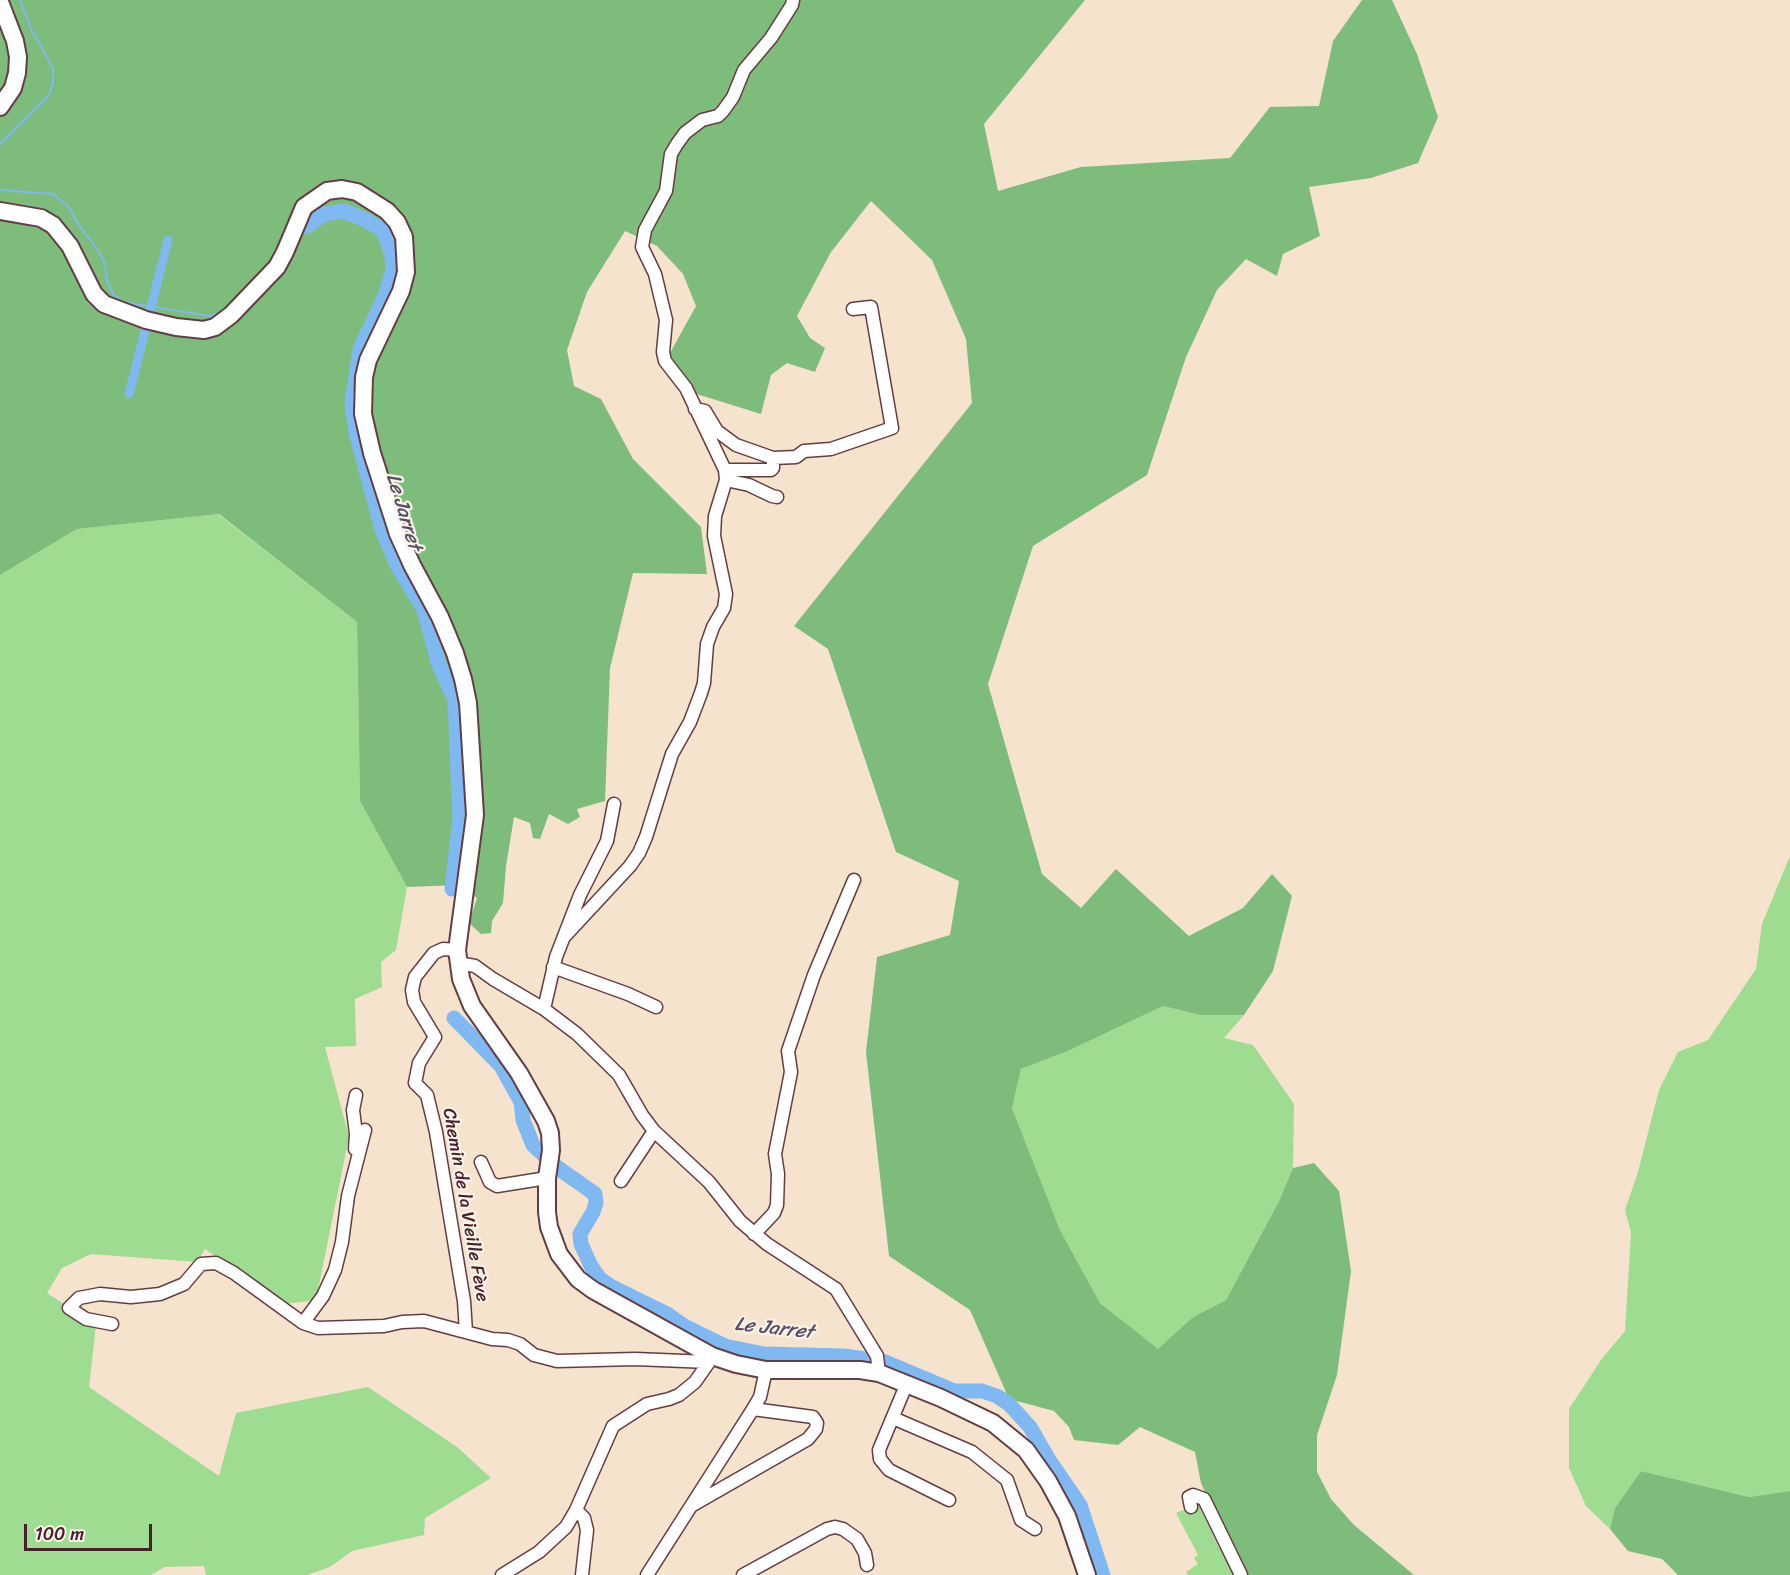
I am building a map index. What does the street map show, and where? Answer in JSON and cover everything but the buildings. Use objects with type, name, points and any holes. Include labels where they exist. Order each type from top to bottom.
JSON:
[{"type":"main road","points":[[0,2],[15,41],[18,57],[13,88],[0,107]]},
{"type":"main road","points":[[0,211],[41,218],[53,225],[70,246],[94,294],[104,304],[146,320],[176,327],[204,330],[215,327],[231,315],[277,267],[304,207],[315,197],[327,191],[342,189],[357,192],[387,210],[397,222],[404,237],[406,272],[401,291],[368,360],[364,376],[363,414],[372,453],[398,534],[412,566],[440,617],[463,679],[468,703],[475,814],[458,957],[461,979],[472,1006],[540,1106],[550,1132],[549,1227],[559,1254],[578,1279],[605,1298],[710,1359],[766,1370],[860,1370],[878,1365],[907,1383],[968,1409],[993,1423],[1026,1450],[1048,1481],[1067,1516],[1087,1575]]},
{"type":"street","points":[[565,936],[630,866],[639,853],[672,754],[690,722],[701,693],[707,644],[713,627],[724,608],[726,594],[714,536],[714,524],[725,475],[686,388],[665,361],[663,352],[666,320],[655,274],[642,247],[645,230],[666,191],[671,154],[677,144],[685,133],[702,120],[718,116],[723,111],[733,97],[744,70],[771,38],[793,0]]},
{"type":"street","points":[[695,410],[705,411],[717,431],[736,445],[773,458],[795,457],[804,451],[831,449],[892,428],[871,307],[853,309]]},
{"type":"street","points":[[725,475],[771,470],[773,458]]},
{"type":"street","points":[[725,475],[772,496],[777,496]]},
{"type":"street","points":[[544,1009],[553,967],[580,895],[606,841],[614,804]]},
{"type":"street","points":[[754,1234],[774,1213],[777,1205],[778,1174],[775,1154],[791,1071],[788,1051],[814,975],[855,880]]},
{"type":"street","name":"Chemin de la Vieille Fève","points":[[458,957],[443,949],[434,953],[412,984],[412,995],[435,1037],[419,1063],[415,1083],[427,1095],[436,1132],[464,1300],[466,1332]]},
{"type":"street","points":[[458,957],[544,1009],[577,1034],[619,1075],[654,1131],[709,1182],[740,1221],[754,1234],[836,1289],[878,1365]]},
{"type":"street","points":[[553,967],[628,994],[656,1007]]},
{"type":"street","points":[[354,1168],[356,1134],[352,1110],[356,1095]]},
{"type":"street","points":[[303,1323],[323,1296],[335,1270],[354,1168],[365,1130]]},
{"type":"street","points":[[621,1181],[654,1131]]},
{"type":"street","points":[[481,1162],[490,1182],[497,1186],[548,1173]]},
{"type":"street","points":[[112,1324],[86,1318],[69,1308],[79,1298],[100,1294],[131,1297],[160,1294],[184,1284],[201,1264],[216,1263],[234,1273],[303,1323],[318,1328],[384,1326],[424,1321],[520,1344],[534,1355],[557,1361],[710,1359]]},
{"type":"street","points":[[502,1575],[539,1552],[566,1527],[576,1510],[613,1426],[647,1404],[679,1395],[696,1382],[710,1359]]},
{"type":"street","points":[[647,1575],[760,1397],[766,1370]]},
{"type":"street","points":[[907,1383],[879,1450],[881,1461],[889,1470],[949,1500]]},
{"type":"street","points":[[689,1508],[808,1439],[816,1429],[817,1423],[813,1417],[753,1409]]},
{"type":"street","points":[[893,1418],[972,1452],[1007,1480],[1021,1520],[1035,1530]]},
{"type":"street","points":[[1191,1507],[1188,1500],[1193,1495],[1204,1499],[1240,1575]]},
{"type":"street","points":[[576,1510],[584,1518],[587,1530],[582,1575]]},
{"type":"street","points":[[743,1575],[827,1528],[835,1527],[843,1529],[857,1539],[865,1553],[867,1565]]},
{"type":"green space","points":[[0,0],[1085,0],[984,124],[998,191],[1081,167],[1230,158],[1270,107],[1319,106],[1333,41],[1362,0],[1392,0],[1417,54],[1438,117],[1418,163],[1371,178],[1309,187],[1320,236],[1283,254],[1277,276],[1246,259],[1217,290],[1186,357],[1147,475],[1033,546],[988,684],[1042,874],[1081,908],[1116,869],[1189,936],[1243,908],[1272,874],[1292,896],[1273,971],[1244,1015],[1200,1015],[1163,1006],[1068,1051],[1021,1069],[1012,1108],[1060,1230],[1100,1303],[1158,1349],[1193,1317],[1226,1300],[1279,1201],[1293,1168],[1314,1163],[1339,1191],[1351,1271],[1337,1375],[1317,1435],[1317,1472],[1331,1499],[1354,1525],[1414,1575],[1245,1575],[1201,1483],[1195,1452],[1140,1427],[1118,1445],[1074,1440],[1069,1427],[1054,1411],[1009,1399],[970,1310],[889,1256],[866,1052],[877,957],[950,935],[959,881],[896,852],[828,649],[794,626],[972,403],[966,339],[932,260],[871,201],[831,252],[797,316],[810,338],[825,348],[815,372],[787,363],[771,375],[761,414],[687,391],[670,353],[696,306],[683,274],[657,246],[625,231],[587,292],[567,350],[574,386],[601,399],[633,459],[701,527],[707,574],[633,573],[610,668],[605,801],[577,809],[580,817],[568,824],[549,814],[540,839],[533,838],[530,823],[514,817],[503,903],[492,921],[491,933],[481,934],[469,923],[477,898],[458,885],[407,887],[360,801],[357,622],[219,514],[77,529],[0,575]]},
{"type":"green space","points":[[218,514],[357,622],[360,801],[407,887],[396,950],[381,962],[382,987],[355,999],[356,1046],[325,1047],[349,1137],[316,1300],[285,1304],[205,1249],[197,1262],[91,1254],[62,1268],[47,1293],[96,1325],[89,1387],[219,1476],[236,1413],[368,1387],[457,1447],[491,1478],[425,1518],[424,1535],[352,1551],[330,1567],[307,1575],[206,1575],[204,1566],[165,1567],[151,1575],[0,1575],[0,575],[77,529]]},
{"type":"green space","points":[[1790,856],[1790,1491],[1749,1497],[1641,1471],[1615,1508],[1610,1529],[1586,1506],[1569,1468],[1569,1409],[1601,1360],[1625,1331],[1631,1233],[1625,1210],[1638,1172],[1659,1090],[1678,1052],[1708,1040],[1756,969],[1762,924]]},
{"type":"green space","points":[[1163,1006],[1200,1015],[1244,1015],[1224,1038],[1253,1045],[1294,1104],[1293,1168],[1279,1201],[1226,1300],[1193,1317],[1158,1350],[1100,1303],[1060,1230],[1012,1108],[1021,1069],[1068,1051]]},
{"type":"green space","points":[[1641,1471],[1749,1497],[1790,1491],[1790,1575],[1678,1575],[1662,1559],[1628,1551],[1610,1529],[1615,1508]]},
{"type":"green space","points":[[1198,1504],[1219,1548],[1228,1555],[1238,1575],[1188,1575],[1186,1572],[1198,1564],[1194,1558],[1198,1555],[1176,1513]]},
{"type":"waterway","name":"Le Jarret","points":[[0,144],[49,95],[53,83],[53,68],[31,29],[20,0]]},
{"type":"waterway","name":"Le Jarret","points":[[0,190],[53,194],[68,206],[98,250],[105,264],[107,280],[113,294],[123,302],[210,316],[221,313]]},
{"type":"waterway","name":"Le Jarret","points":[[306,227],[324,214],[344,211],[381,229],[392,257],[393,270],[385,296],[360,349],[352,402],[356,433],[382,529],[397,565],[424,610],[439,665],[455,700],[460,818],[452,889]]},
{"type":"waterway","points":[[129,394],[168,240]]},
{"type":"waterway","name":"Le Jarret","points":[[454,1018],[501,1066],[521,1102],[523,1120],[533,1145],[558,1168],[595,1194],[596,1203],[593,1212],[580,1234],[581,1244],[600,1279],[725,1346],[764,1354],[844,1356],[885,1362],[954,1391],[982,1391],[997,1396],[1009,1404],[1030,1427],[1049,1460],[1080,1505],[1103,1575]]}]
